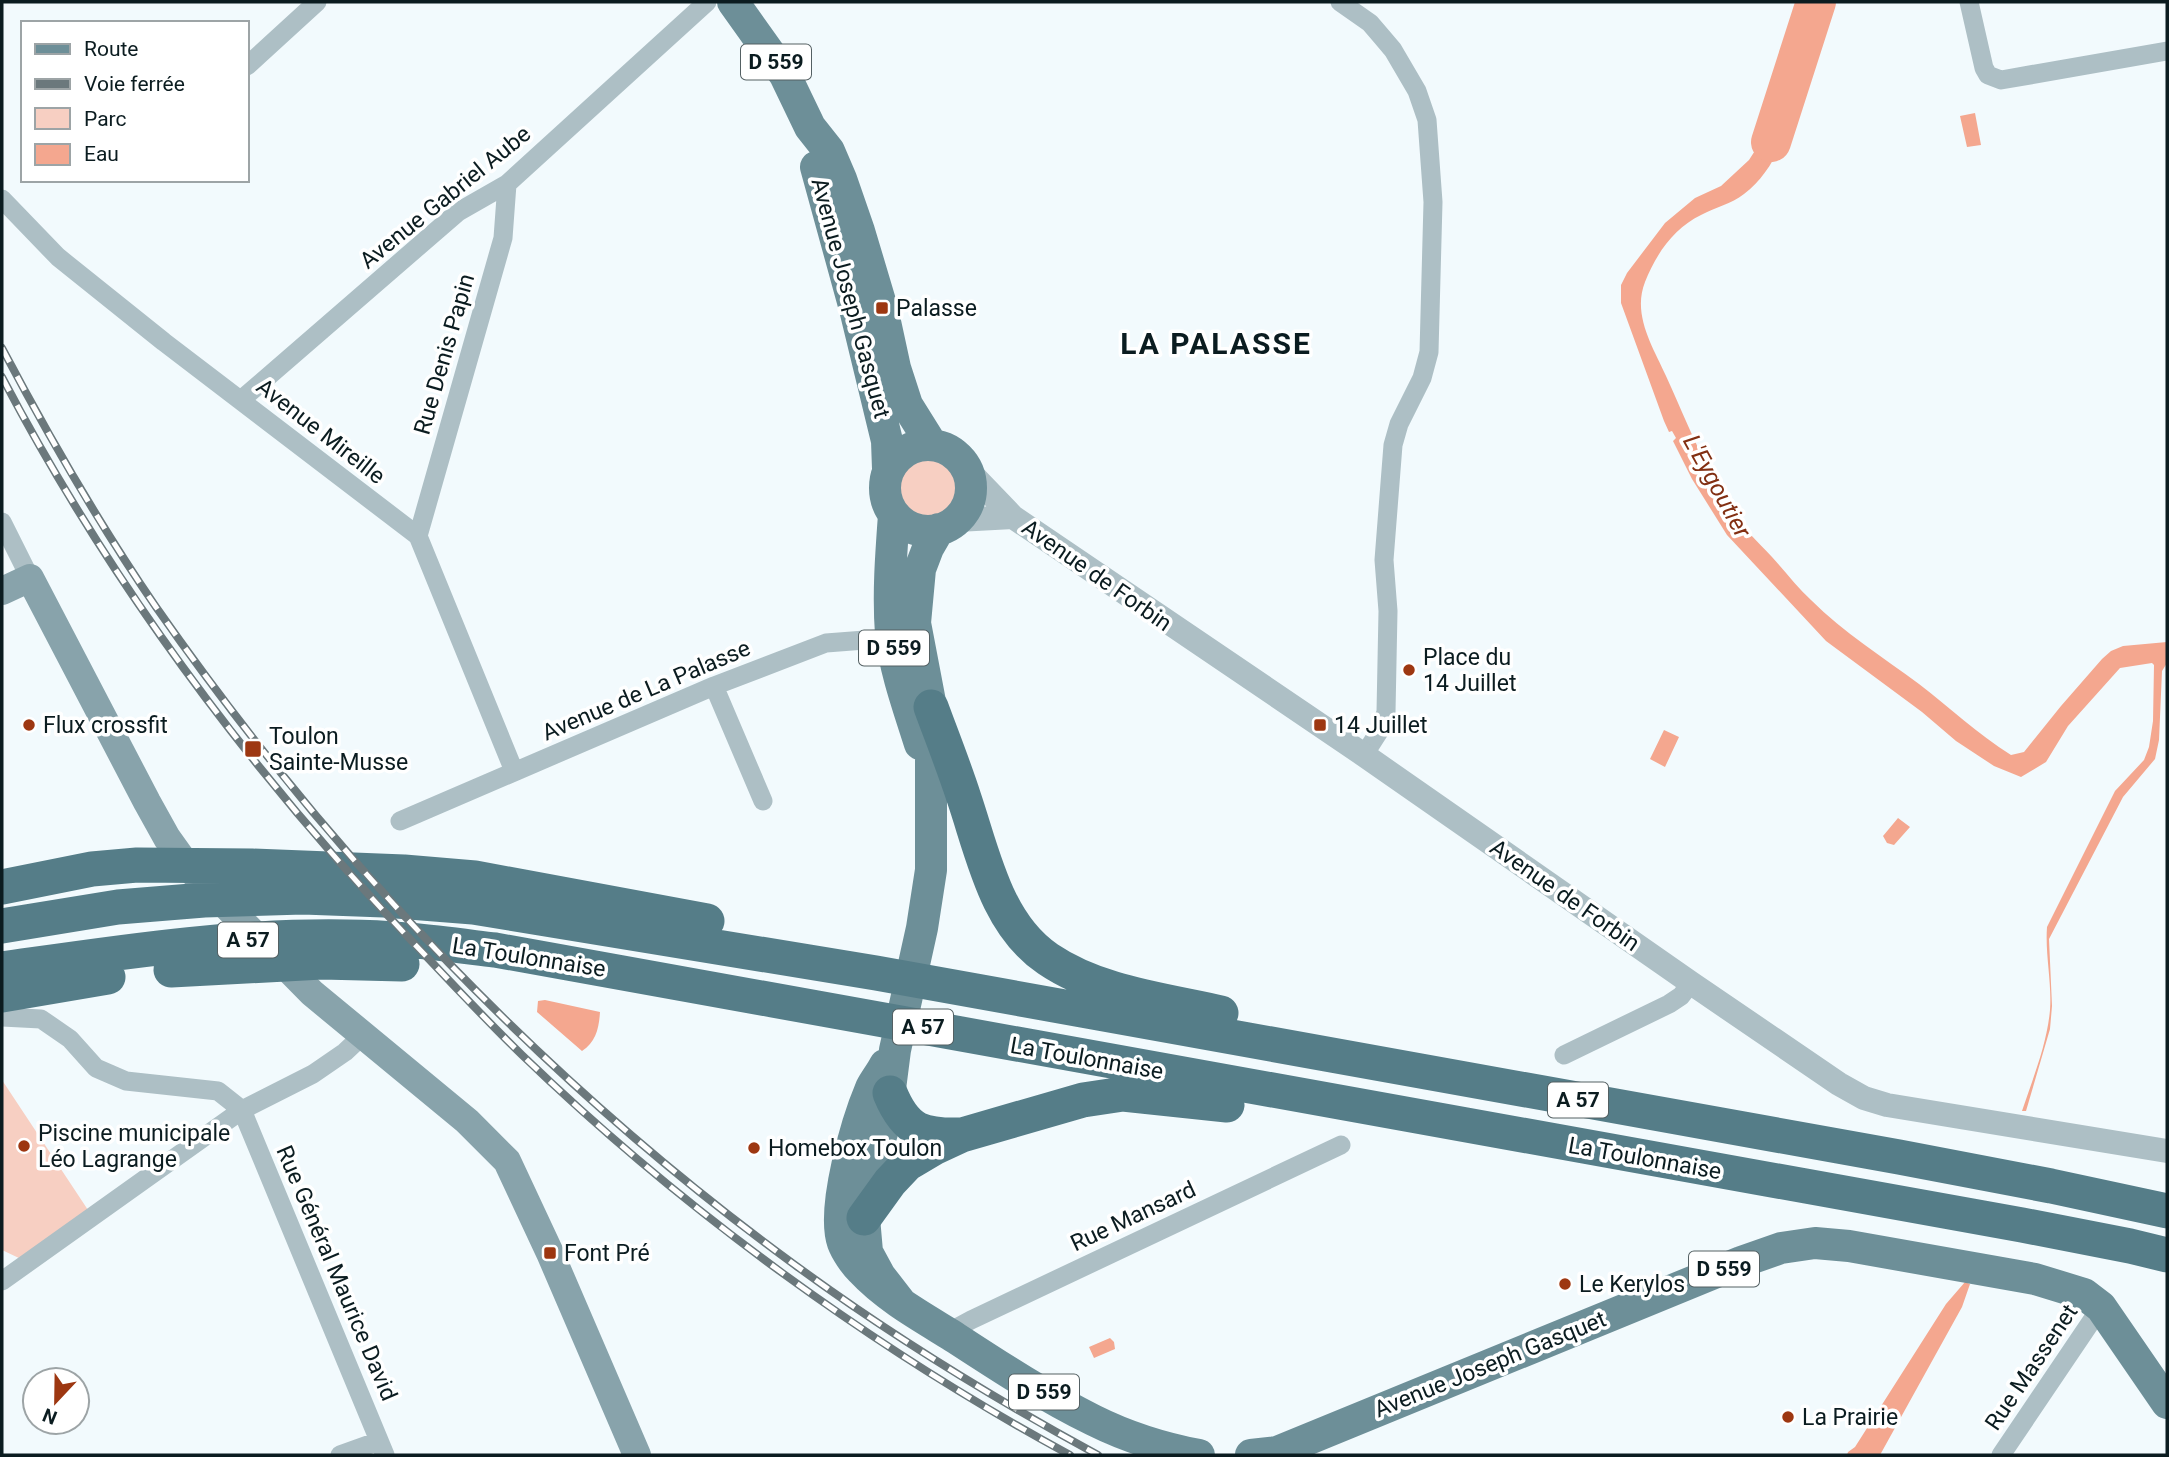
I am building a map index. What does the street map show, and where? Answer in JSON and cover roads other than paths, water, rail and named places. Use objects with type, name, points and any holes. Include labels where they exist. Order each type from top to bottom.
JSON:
[{"type":"highway","points":[[931,707],[992,882],[1008,916],[1027,943],[1050,961],[1114,988],[1229,1015],[1474,1081]]},
{"type":"highway","points":[[2,887],[92,869],[137,865],[252,866],[404,872],[474,893]]},
{"type":"highway","name":"La Toulonnaise","points":[[2,926],[118,907],[229,899],[371,899],[474,893],[805,960],[2038,1183],[2167,1211]]},
{"type":"highway","name":"La Toulonnaise","points":[[2,969],[166,946],[251,939],[347,937],[495,950],[2036,1228],[2167,1255]]},
{"type":"highway","points":[[2,995],[133,974],[208,967],[322,962],[419,965],[495,950]]},
{"type":"highway","points":[[891,1093],[906,1122],[918,1132],[937,1136],[962,1135]]},
{"type":"highway","points":[[864,1218],[907,1164],[934,1147],[962,1135],[1083,1100],[1124,1094],[1612,1152]]},
{"type":"main road","name":"Avenue Joseph Gasquet","points":[[733,2],[785,75],[810,127],[829,151],[832,183],[877,347],[888,469]]},
{"type":"main road","name":"Avenue Joseph Gasquet","points":[[877,347],[906,405],[932,445]]},
{"type":"main road","points":[[919,445],[946,449],[958,457],[967,469],[971,482],[970,496],[965,509],[948,525],[927,531],[916,529],[894,515],[885,493],[885,481],[888,469],[906,450],[919,445]]},
{"type":"main road","name":"D 559","points":[[894,515],[890,564],[903,629],[931,707],[931,870],[922,928],[895,1050],[886,1120],[867,1181],[864,1218],[867,1252],[880,1276],[901,1303]]},
{"type":"main road","name":"D 559","points":[[931,775],[900,676],[903,629],[928,548],[948,525]]},
{"type":"main road","points":[[2,591],[30,578],[141,792],[167,838],[187,866],[312,993],[467,1121],[507,1161],[638,1455]]},
{"type":"main road","name":"D 559","points":[[895,1050],[872,1087],[845,1172],[840,1222],[843,1243],[859,1268],[901,1303],[1092,1420],[1165,1449],[1199,1455]]},
{"type":"main road","name":"Avenue Joseph Gasquet","points":[[1251,1455],[1276,1452],[1741,1262],[1781,1248],[1815,1243],[1849,1246],[2035,1279],[2084,1294],[2101,1307],[2167,1403]]},
{"type":"street","points":[[248,65],[317,2]]},
{"type":"street","name":"Avenue Gabriel Aube","points":[[241,400],[457,212],[507,184],[707,2]]},
{"type":"street","points":[[1340,2],[1370,23],[1393,50],[1417,91],[1427,120],[1433,202],[1429,352],[1422,378],[1395,438],[1384,573],[1388,611],[1386,712],[1380,730],[1364,755]]},
{"type":"street","points":[[1969,2],[1984,68],[1988,75],[2001,80],[2167,51]]},
{"type":"street","name":"Rue Denis Papin","points":[[418,536],[503,238],[507,184]]},
{"type":"street","name":"Avenue Mireille","points":[[2,199],[58,257],[164,342],[418,536]]},
{"type":"street","name":"Avenue de Forbin","points":[[967,469],[1013,517],[1364,755],[1839,1084],[1876,1102],[2167,1151]]},
{"type":"street","points":[[948,525],[1013,517]]},
{"type":"street","points":[[2,522],[30,578]]},
{"type":"street","points":[[418,536],[514,771]]},
{"type":"street","name":"Avenue de La Palasse","points":[[400,821],[714,687],[826,643],[903,629]]},
{"type":"street","points":[[714,687],[763,801]]},
{"type":"street","points":[[1564,1055],[1669,1004],[1681,996],[1690,983]]},
{"type":"street","points":[[2,1017],[41,1019],[70,1040],[96,1068],[126,1081],[218,1091],[242,1110]]},
{"type":"street","points":[[2,1281],[242,1110],[313,1073],[345,1052],[362,1036]]},
{"type":"street","name":"Rue Général Maurice David","points":[[242,1110],[382,1448]]},
{"type":"street","name":"Rue Mansard","points":[[947,1333],[1341,1146]]},
{"type":"street","name":"Rue Massenet","points":[[2001,1455],[2101,1307]]},
{"type":"street","points":[[340,1455],[382,1448]]},
{"type":"water","points":[[1809,2],[1830,2],[1805,58],[1800,83],[1773,82]]},
{"type":"water","name":"L'Eygoutier","points":[[1770,88],[1801,89],[1773,160],[1744,194],[1691,220],[1674,235],[1655,262],[1642,294],[1643,319],[1650,342],[1698,449],[1730,510],[1824,612],[2011,755],[2024,752],[2111,651],[2123,646],[2167,642],[2167,663],[2162,671],[2159,740],[2155,759],[2123,797],[2049,939],[2052,1006],[2050,1029],[2026,1111],[2022,1111],[2043,1048],[2050,1010],[2047,927],[2115,791],[2144,760],[2153,721],[2154,665],[2152,663],[2120,668],[2068,726],[2046,762],[2021,777],[1994,766],[1956,741],[1922,712],[1826,641],[1727,535],[1692,479],[1673,441],[1676,438],[1672,431],[1669,432],[1664,421],[1621,303],[1621,285],[1665,223],[1695,198],[1721,186],[1749,160],[1767,132],[1767,96]]},
{"type":"water","points":[[1975,113],[1981,145],[1967,147],[1960,116]]},
{"type":"water","points":[[1664,730],[1679,737],[1665,767],[1650,759]]},
{"type":"water","points":[[1898,818],[1910,827],[1894,845],[1887,843],[1883,836]]},
{"type":"water","points":[[545,1000],[600,1012],[596,1034],[587,1047],[582,1051],[537,1012],[538,1001]]},
{"type":"water","points":[[1965,1282],[1970,1284],[1962,1307],[1880,1455],[1847,1455],[1855,1447],[1946,1304]]},
{"type":"water","points":[[1110,1338],[1115,1349],[1094,1358],[1089,1347]]},
{"type":"waterway","name":"L'Eygoutier","points":[[1771,142],[1816,2]]},
{"type":"railway","points":[[2,348],[75,480],[156,607],[295,791],[448,963],[530,1044],[615,1121],[704,1195],[795,1265],[944,1365],[1098,1455]]},
{"type":"railway","points":[[2,377],[45,456],[92,533],[193,681],[305,822],[497,1031],[584,1112],[714,1222],[853,1323],[924,1370],[1070,1455]]},
{"type":"place","name":"Palasse","points":[[882,308]]},
{"type":"place","name":"Place du 14 Juillet","points":[[1409,670]]},
{"type":"place","name":"Flux crossfit","points":[[29,725]]},
{"type":"place","name":"14 Juillet","points":[[1320,725]]},
{"type":"place","name":"Toulon Sainte-Musse","points":[[253,749]]},
{"type":"place","name":"Piscine municipale Léo Lagrange","points":[[24,1146]]},
{"type":"place","name":"Homebox Toulon","points":[[754,1148]]},
{"type":"place","name":"Font Pré","points":[[550,1253]]},
{"type":"place","name":"Le Kerylos","points":[[1565,1284]]},
{"type":"place","name":"La Prairie","points":[[1788,1417]]},
{"type":"district","name":"LA PALASSE","points":[[1216,344]]}]
